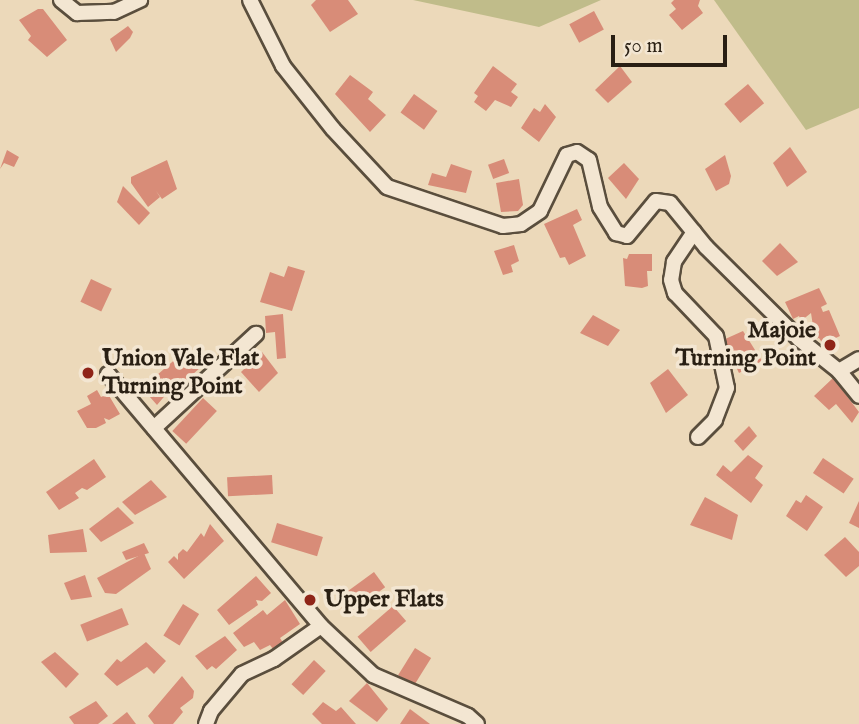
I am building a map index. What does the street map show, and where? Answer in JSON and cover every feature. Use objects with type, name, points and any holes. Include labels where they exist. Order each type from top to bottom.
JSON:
[{"type":"street","points":[[61,0],[77,13],[114,12],[140,0]]},
{"type":"street","points":[[250,0],[283,66],[332,129],[387,187],[503,226],[520,224],[540,211],[567,155],[577,152],[589,160],[600,206],[616,233],[627,236],[656,201],[670,203],[694,232],[799,339],[839,371],[859,396]]},
{"type":"street","points":[[694,232],[674,262],[671,281],[675,293],[716,336],[727,388],[715,420],[698,437]]},
{"type":"street","points":[[154,428],[256,334]]},
{"type":"street","points":[[839,371],[859,359]]},
{"type":"street","points":[[108,374],[321,626],[373,674],[468,716],[477,724]]},
{"type":"street","points":[[206,724],[211,711],[242,674],[274,659],[321,626]]},
{"type":"shaded area","points":[[413,0],[601,0],[539,27]]},
{"type":"shaded area","points":[[714,0],[859,0],[859,108],[806,130]]},
{"type":"building","points":[[316,0],[348,0],[358,14],[330,32],[311,5]]},
{"type":"building","points":[[674,0],[700,0],[698,6],[703,13],[682,30],[669,15],[676,9],[671,3]]},
{"type":"building","points":[[43,9],[67,40],[47,57],[28,40],[31,36],[19,20]]},
{"type":"building","points":[[594,11],[604,30],[579,43],[569,24]]},
{"type":"building","points":[[128,26],[133,32],[116,52],[110,39]]},
{"type":"building","points":[[493,66],[517,84],[511,92],[518,97],[511,107],[495,100],[486,111],[474,102],[478,96],[474,93]]},
{"type":"building","points":[[620,66],[632,82],[608,103],[595,90]]},
{"type":"building","points":[[350,75],[373,92],[368,99],[386,115],[370,132],[335,94]]},
{"type":"building","points":[[748,84],[764,103],[740,123],[724,104]]},
{"type":"building","points":[[414,94],[437,111],[424,130],[400,113]]},
{"type":"building","points":[[545,104],[556,117],[539,142],[521,128],[534,108],[540,112]]},
{"type":"building","points":[[790,147],[807,172],[787,187],[773,163]]},
{"type":"building","points":[[7,150],[19,157],[14,167],[4,163],[0,169]]},
{"type":"building","points":[[725,155],[731,176],[729,184],[716,191],[705,169]]},
{"type":"building","points":[[504,159],[509,173],[493,179],[488,165]]},
{"type":"building","points":[[167,160],[177,189],[162,199],[156,191],[160,197],[148,207],[131,183],[131,177]]},
{"type":"building","points":[[624,163],[639,179],[626,199],[608,178]]},
{"type":"building","points":[[451,164],[472,171],[466,193],[428,185],[432,173],[446,177]]},
{"type":"building","points":[[519,179],[523,205],[518,211],[501,212],[496,183]]},
{"type":"building","points":[[123,186],[150,213],[139,225],[117,202]]},
{"type":"building","points":[[577,209],[582,220],[573,225],[586,256],[569,265],[565,257],[560,258],[544,224]]},
{"type":"building","points":[[780,243],[798,262],[777,276],[762,261]]},
{"type":"building","points":[[514,245],[519,261],[511,265],[513,272],[503,275],[494,251]]},
{"type":"building","points":[[629,254],[652,254],[652,271],[647,271],[648,286],[625,286],[623,258],[627,259]]},
{"type":"building","points":[[288,266],[305,271],[292,311],[260,302],[270,272],[284,277]]},
{"type":"building","points":[[91,279],[112,289],[101,311],[80,302]]},
{"type":"building","points":[[819,288],[827,304],[821,307],[823,312],[829,310],[840,336],[823,344],[819,338],[815,339],[811,313],[801,321],[799,316],[793,319],[785,302]]},
{"type":"building","points":[[283,314],[286,358],[277,359],[275,332],[266,333],[265,316]]},
{"type":"building","points":[[593,315],[620,330],[608,346],[580,333]]},
{"type":"building","points":[[743,331],[762,361],[739,373],[723,340]]},
{"type":"building","points":[[186,350],[201,367],[184,382],[180,378],[157,405],[142,388]]},
{"type":"building","points":[[262,352],[278,373],[259,392],[241,372]]},
{"type":"building","points":[[668,369],[688,395],[666,413],[650,383]]},
{"type":"building","points":[[833,378],[859,412],[852,423],[836,404],[829,410],[814,396]]},
{"type":"building","points":[[97,390],[101,397],[108,394],[120,414],[109,420],[104,418],[106,423],[96,428],[87,428],[77,411],[91,404],[87,396]]},
{"type":"building","points":[[203,398],[217,411],[186,444],[172,431]]},
{"type":"building","points":[[749,426],[757,436],[743,451],[734,441]]},
{"type":"building","points":[[748,455],[763,466],[755,478],[763,485],[751,503],[716,475],[723,465],[731,472]]},
{"type":"building","points":[[823,458],[854,479],[844,494],[813,473]]},
{"type":"building","points":[[94,459],[106,477],[87,490],[82,488],[75,493],[79,498],[59,510],[46,492]]},
{"type":"building","points":[[272,475],[273,494],[228,496],[227,477]]},
{"type":"building","points":[[151,480],[167,497],[135,515],[122,502]]},
{"type":"building","points":[[806,495],[823,507],[807,531],[786,516],[796,500],[801,503]]},
{"type":"building","points":[[705,497],[738,515],[732,540],[690,525]]},
{"type":"building","points":[[859,501],[859,528],[849,523]]},
{"type":"building","points":[[118,507],[134,523],[101,542],[89,529]]},
{"type":"building","points":[[277,523],[323,537],[317,556],[271,542]]},
{"type":"building","points":[[210,524],[224,541],[184,579],[168,562],[174,556],[178,560],[178,554],[183,549],[187,552],[201,533],[204,537]]},
{"type":"building","points":[[83,529],[87,552],[50,553],[48,535]]},
{"type":"building","points":[[845,537],[859,552],[859,566],[846,577],[824,555]]},
{"type":"building","points":[[144,543],[149,553],[126,560],[122,552]]},
{"type":"building","points":[[144,553],[151,569],[116,594],[105,593],[97,578]]},
{"type":"building","points":[[374,572],[385,587],[347,615],[336,600]]},
{"type":"building","points":[[85,575],[92,597],[71,600],[64,583]]},
{"type":"building","points":[[256,576],[271,593],[262,601],[256,600],[258,605],[229,625],[217,610]]},
{"type":"building","points":[[285,600],[300,624],[280,638],[285,646],[276,653],[270,645],[260,650],[254,642],[244,647],[233,633],[263,610],[267,615]]},
{"type":"building","points":[[183,604],[199,614],[180,645],[163,635]]},
{"type":"building","points":[[393,606],[406,621],[371,652],[358,637]]},
{"type":"building","points":[[122,608],[129,625],[87,642],[80,625]]},
{"type":"building","points":[[225,636],[237,650],[216,669],[212,666],[207,670],[195,656]]},
{"type":"building","points":[[146,642],[166,661],[154,674],[147,667],[117,686],[104,674],[117,659],[121,662]]},
{"type":"building","points":[[415,648],[431,658],[414,685],[398,675]]},
{"type":"building","points":[[55,652],[79,674],[66,688],[41,662]]},
{"type":"building","points":[[314,660],[326,671],[303,695],[291,684]]},
{"type":"building","points":[[182,676],[194,691],[193,698],[180,708],[183,712],[173,724],[154,724],[148,716]]},
{"type":"building","points":[[367,683],[388,709],[377,722],[349,701]]},
{"type":"building","points":[[96,701],[108,716],[98,724],[74,724],[69,717]]},
{"type":"building","points":[[323,702],[336,711],[341,707],[356,724],[322,724],[312,714]]},
{"type":"building","points":[[410,709],[430,724],[400,724]]},
{"type":"building","points":[[127,712],[136,724],[112,724]]},
{"type":"place","name":"Majoie Turning Point","points":[[830,345]]},
{"type":"place","name":"Union Vale Flat Turning Point","points":[[88,373]]},
{"type":"place","name":"Upper Flats","points":[[310,600]]}]
